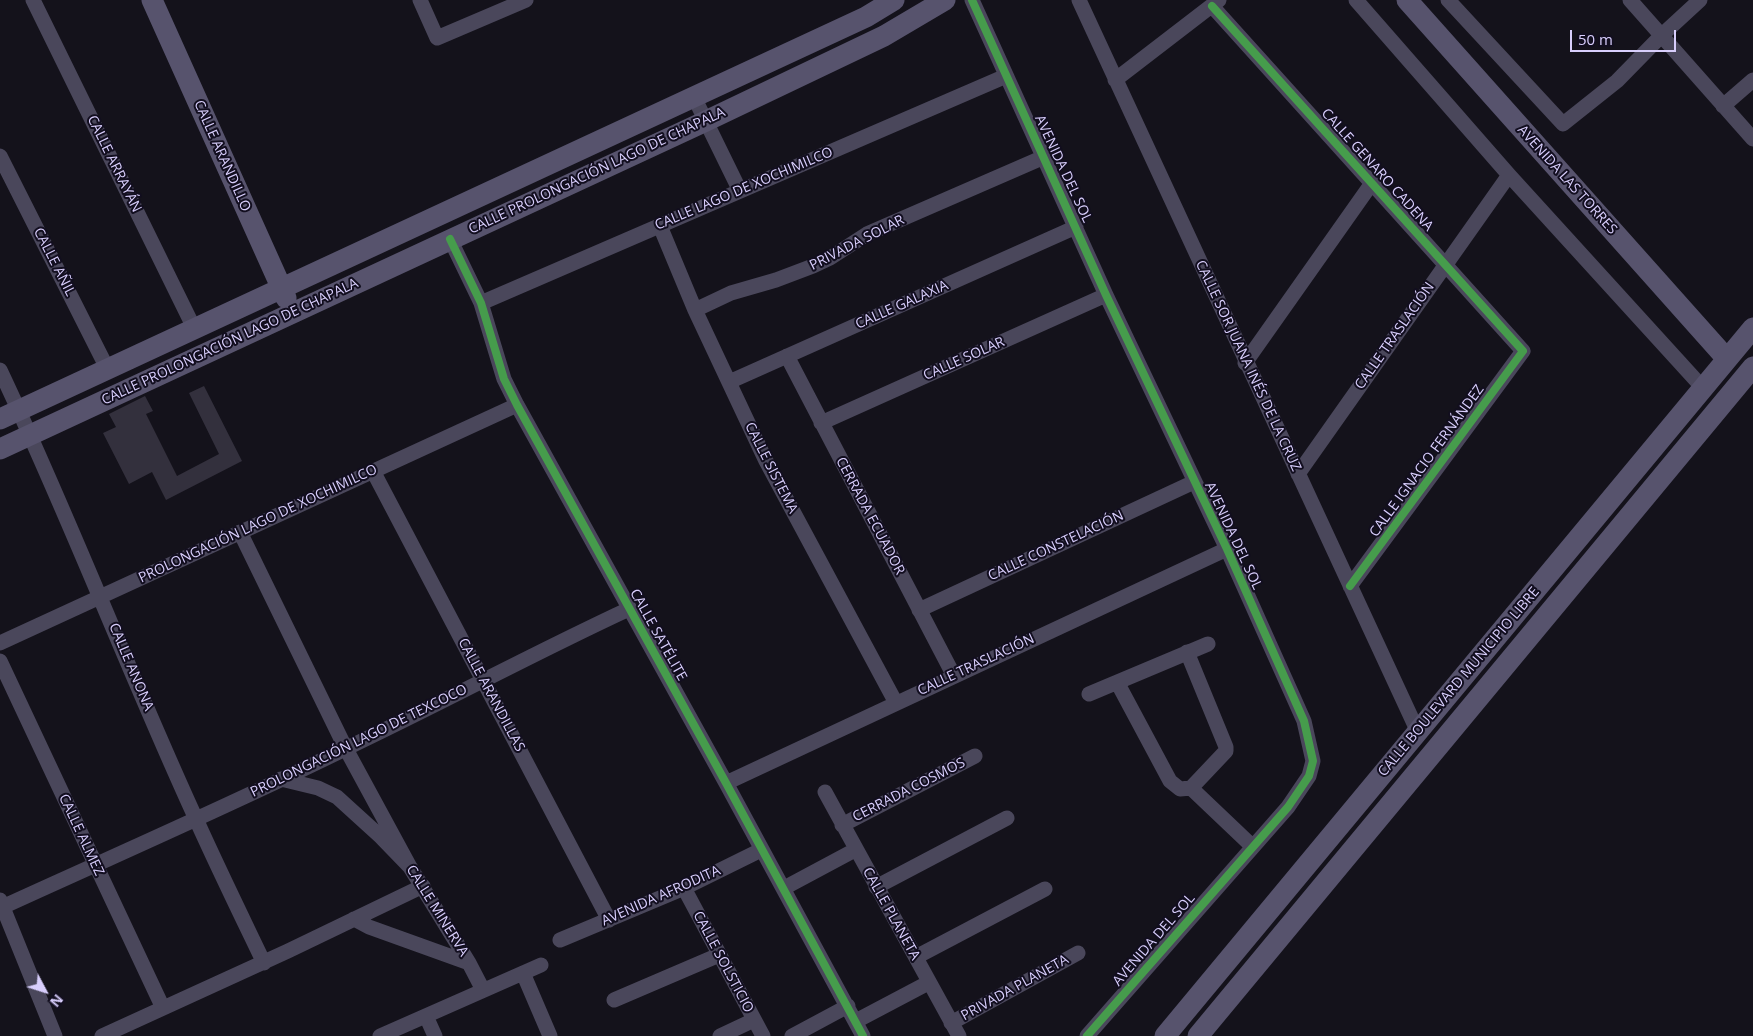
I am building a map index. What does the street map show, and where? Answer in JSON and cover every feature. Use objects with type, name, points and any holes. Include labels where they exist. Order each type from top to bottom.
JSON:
[{"type":"main road","name":"CALLE ARANDILLO","points":[[152,0],[293,312]]},
{"type":"main road","name":"CALLE PROLONGACIÓN LAGO DE CHAPALA","points":[[9,414],[866,17],[894,0]]},
{"type":"main road","name":"CALLE PROLONGACIÓN LAGO DE CHAPALA","points":[[0,449],[706,121],[884,36],[945,0]]},
{"type":"main road","name":"AVENIDA LAS TORRES","points":[[1408,0],[1727,359]]},
{"type":"main road","name":"CALLE BOULEVARD MUNICIPIO LIBRE","points":[[1165,1036],[1753,328]]},
{"type":"main road","name":"CALLE BOULEVARD MUNICIPIO LIBRE","points":[[1198,1036],[1753,367]]},
{"type":"street","name":"CALLE ARRAYÁN","points":[[33,0],[194,328]]},
{"type":"street","points":[[420,0],[437,38],[526,0]]},
{"type":"street","name":"AVENIDA DEL SOL","points":[[972,0],[1106,295],[1227,549],[1304,721],[1310,742],[1312,761],[1309,776],[1300,792],[1087,1036]]},
{"type":"street","name":"CALLE SOR JUANA INÉS DE LA CRUZ","points":[[1079,0],[1245,363],[1418,732]]},
{"type":"street","points":[[1356,0],[1509,175],[1703,388]]},
{"type":"street","points":[[1448,0],[1563,124],[1617,81],[1700,0]]},
{"type":"street","points":[[1630,0],[1753,140]]},
{"type":"street","points":[[1115,80],[1216,3]]},
{"type":"street","name":"CALLE GENARO CADENA","points":[[1216,3],[1372,183],[1524,351]]},
{"type":"street","name":"CALLE LAGO DE XOCHIMILCO","points":[[482,303],[1006,76]]},
{"type":"street","points":[[1723,106],[1753,80]]},
{"type":"street","points":[[694,97],[740,191]]},
{"type":"street","name":"CALLE AÑIL","points":[[0,156],[107,368]]},
{"type":"street","name":"PRIVADA SOLAR","points":[[695,310],[731,293],[776,280],[813,266],[830,258],[867,234],[1044,158]]},
{"type":"street","name":"CALLE TRASLACIÓN","points":[[1298,474],[1509,175]]},
{"type":"street","points":[[1245,363],[1372,183]]},
{"type":"street","name":"CALLE SISTEMA","points":[[660,226],[695,310],[766,461],[896,703]]},
{"type":"street","name":"CALLE GALAXIA","points":[[729,382],[1076,227]]},
{"type":"street","name":"CALLE SATÉLITE","points":[[450,239],[482,303],[504,379],[516,405],[864,1036]]},
{"type":"street","name":"CALLE SOLAR","points":[[821,422],[1106,295]]},
{"type":"street","name":"CALLE IGNACIO FERNÁNDEZ","points":[[1350,586],[1524,351]]},
{"type":"street","name":"CERRADA ECUADOR","points":[[787,356],[954,676]]},
{"type":"street","name":"CALLE ANONA","points":[[0,370],[9,414],[31,434],[196,819],[264,963]]},
{"type":"street","name":"PROLONGACIÓN LAGO DE XOCHIMILCO","points":[[0,643],[516,405]]},
{"type":"street","name":"CALLE ARANDILLAS","points":[[374,471],[609,920]]},
{"type":"street","name":"CALLE CONSTELACIÓN","points":[[919,610],[1194,482]]},
{"type":"street","points":[[240,532],[346,749],[410,867]]},
{"type":"street","name":"CALLE TRASLACIÓN","points":[[726,783],[1227,549]]},
{"type":"street","name":"PROLONGACIÓN LAGO DE TEXCOCO","points":[[1,905],[95,865],[346,749],[483,681],[542,649],[629,609]]},
{"type":"street","points":[[1089,694],[1208,644]]},
{"type":"street","points":[[1117,682],[1170,781],[1180,789],[1191,788],[1226,751],[1226,747],[1187,652]]},
{"type":"street","name":"CALLE ALMEZ","points":[[0,661],[163,1008]]},
{"type":"street","name":"CERRADA COSMOS","points":[[842,825],[975,756]]},
{"type":"street","name":"CALLE MINERVA","points":[[282,779],[318,788],[337,797],[381,837],[410,867],[469,963],[483,990]]},
{"type":"street","points":[[1191,788],[1252,846]]},
{"type":"street","name":"CALLE PLANETA","points":[[825,792],[855,850],[955,1029]]},
{"type":"street","points":[[876,887],[1008,818]]},
{"type":"street","name":"AVENIDA AFRODITA","points":[[560,940],[684,888],[761,850]]},
{"type":"street","points":[[784,888],[855,850]]},
{"type":"street","points":[[102,1036],[264,963],[423,886]]},
{"type":"street","name":"CALLE SOLSTICIO","points":[[684,888],[763,1036]]},
{"type":"street","points":[[916,957],[1045,889]]},
{"type":"street","points":[[1,905],[55,1036]]},
{"type":"street","points":[[354,920],[369,928],[469,963]]},
{"type":"street","name":"PRIVADA PLANETA","points":[[955,1029],[1078,953]]},
{"type":"street","points":[[614,1000],[719,955]]},
{"type":"street","points":[[380,1036],[541,965]]},
{"type":"street","points":[[522,973],[550,1036]]},
{"type":"street","points":[[856,1021],[928,983]]},
{"type":"street","points":[[792,1036],[848,1006]]},
{"type":"street","points":[[426,1016],[435,1036]]},
{"type":"street","points":[[720,1036],[754,1020]]},
{"type":"building","points":[[204,386],[242,461],[166,500],[152,472],[129,484],[103,433],[116,427],[109,414],[145,396],[153,411],[146,414],[177,476],[219,454],[189,393]]},
{"type":"cycle path","points":[[972,0],[1106,295],[1227,549],[1304,721],[1313,761],[1309,776],[1288,807],[1087,1036]]},
{"type":"cycle path","points":[[1212,6],[1523,351],[1350,586]]},
{"type":"cycle path","points":[[450,239],[481,303],[504,379],[517,405],[726,783],[863,1036]]}]
